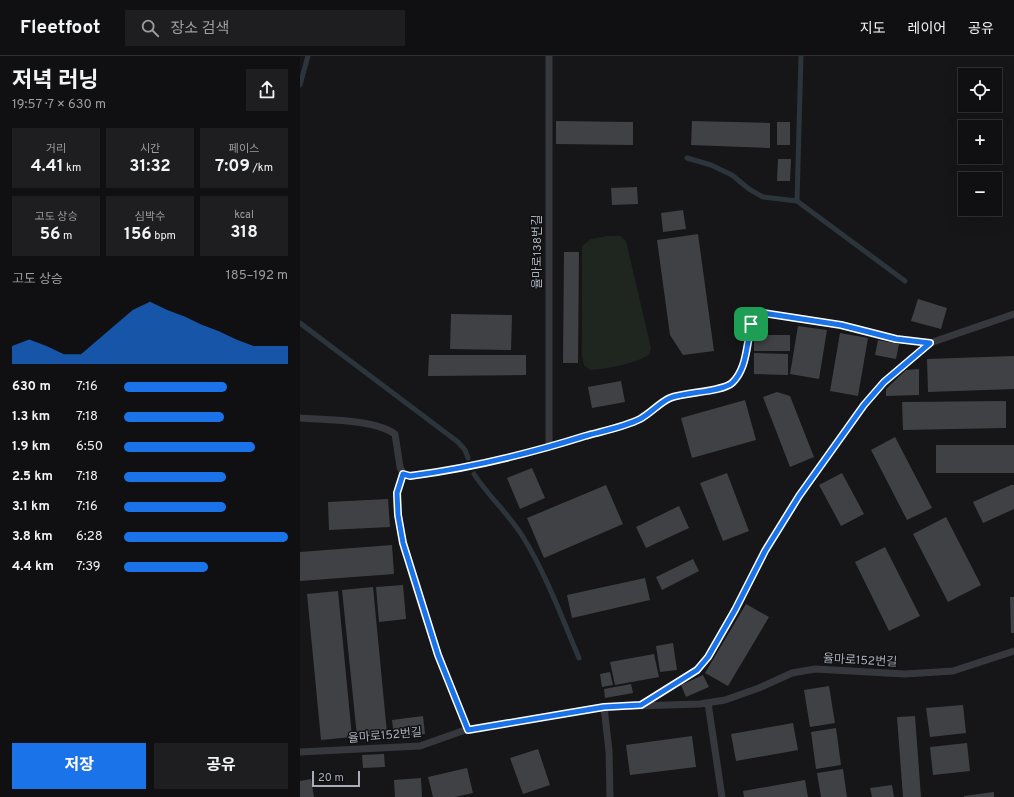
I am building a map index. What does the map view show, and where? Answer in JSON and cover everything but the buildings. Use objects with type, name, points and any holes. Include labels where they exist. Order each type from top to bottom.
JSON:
[{"type":"lane","name":"율마로138번길","points":[[549,56],[549,447]]},
{"type":"lane","points":[[403,474],[410,476],[459,469],[549,447],[640,419],[669,399],[684,394],[730,385],[739,376],[744,361],[751,324],[755,316],[763,313],[841,325],[896,339],[930,343]]},
{"type":"lane","points":[[641,705],[701,666],[735,610],[765,551],[799,496],[864,405],[884,382],[930,343],[1014,314]]},
{"type":"lane","points":[[300,418],[368,424],[388,429],[395,434],[400,467],[403,474],[397,493],[398,515],[403,543],[438,655],[468,730]]},
{"type":"lane","name":"율마로152번길","points":[[300,752],[420,746],[468,730],[604,707],[708,703],[732,698],[792,673],[815,669],[905,674],[953,671],[1014,651]]},
{"type":"lane","points":[[708,703],[722,797]]},
{"type":"lane","points":[[604,707],[609,751],[610,797]]},
{"type":"shaded area","points":[[607,236],[620,236],[626,241],[651,348],[649,355],[628,364],[590,370],[584,365],[582,355],[582,246],[591,239]]},
{"type":"waterway","points":[[300,85],[308,56]]},
{"type":"waterway","points":[[687,158],[711,165],[732,175],[749,189],[763,197],[797,201],[801,56]]},
{"type":"waterway","points":[[797,201],[905,281]]},
{"type":"waterway","points":[[300,323],[458,442],[465,450],[468,458]]},
{"type":"waterway","points":[[474,474],[523,537],[531,551],[553,596],[579,658]]},
{"type":"route","points":[[763,313],[841,325],[896,339],[930,343],[884,382],[864,405],[799,496],[765,551],[735,610],[708,657],[697,670],[641,705],[604,707],[468,730],[438,655],[403,543],[398,515],[397,493],[403,474],[410,476],[459,469],[549,447],[640,419],[669,399],[684,394],[716,389],[730,385],[739,376],[744,361],[751,324],[755,316],[763,313]]}]
